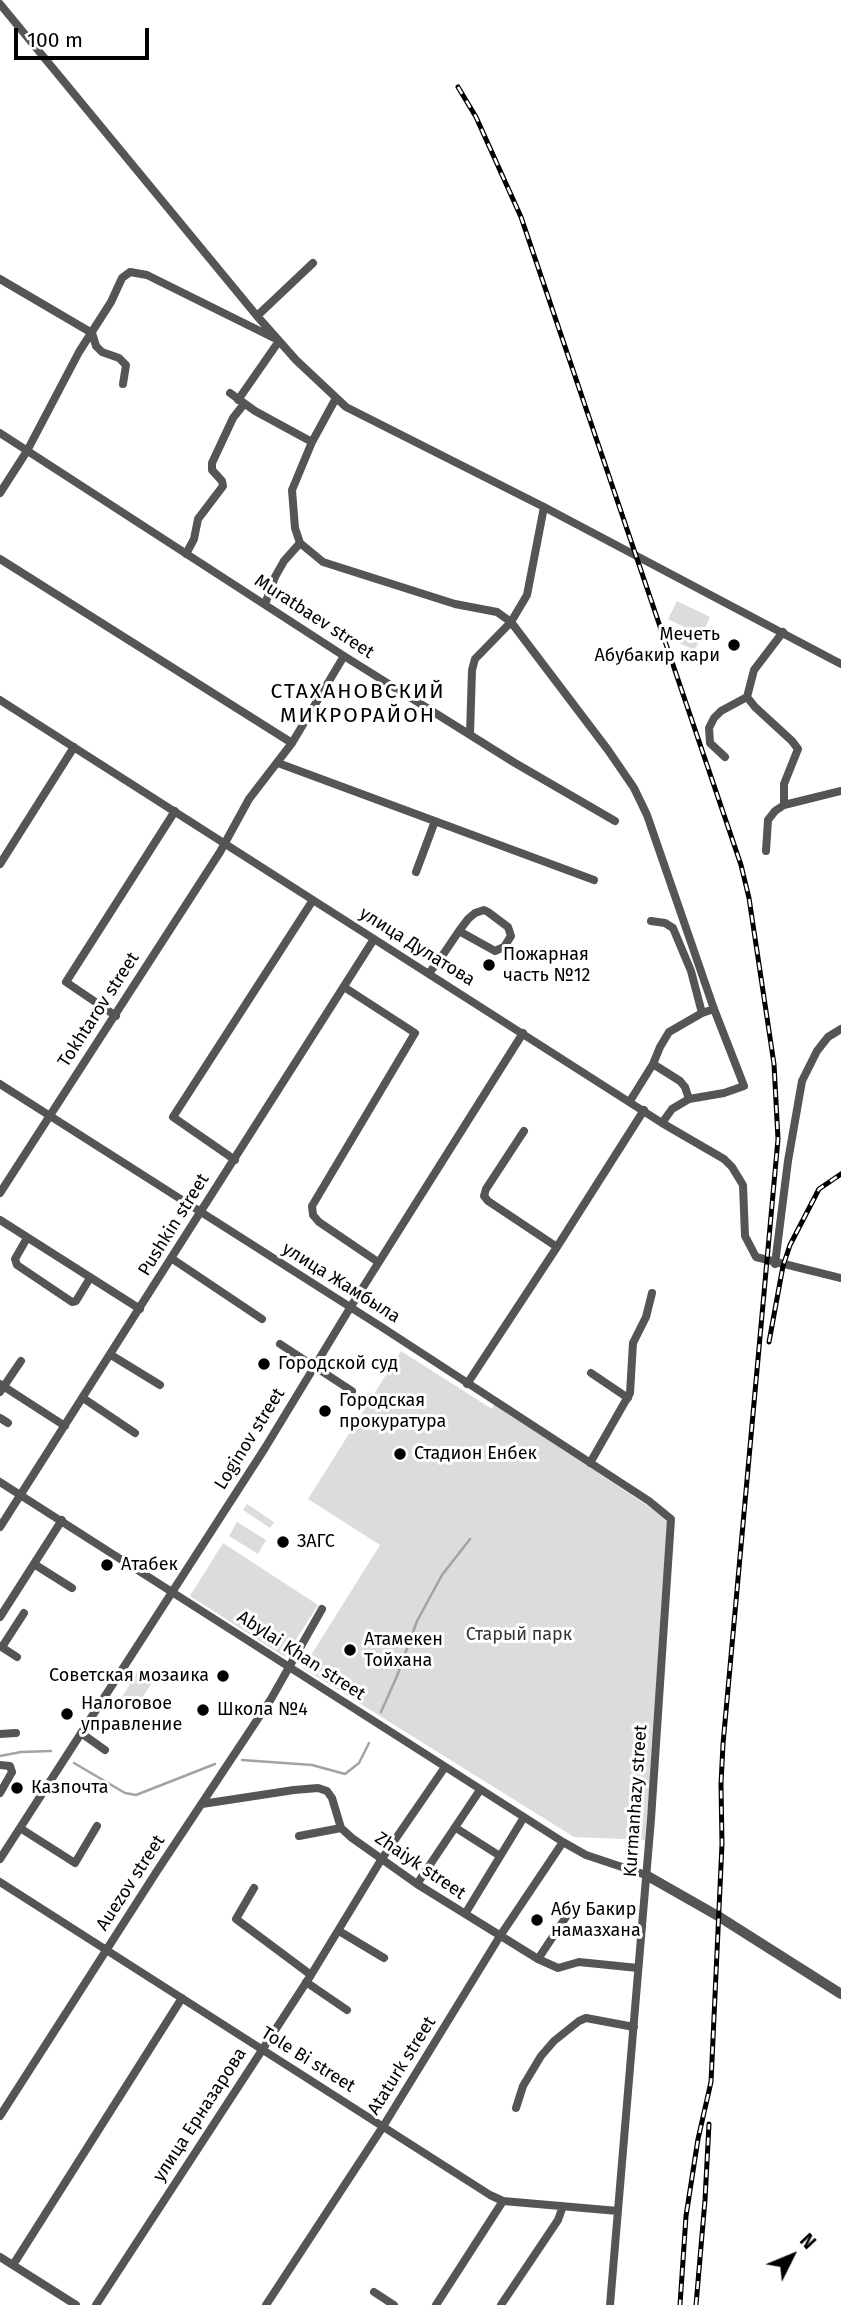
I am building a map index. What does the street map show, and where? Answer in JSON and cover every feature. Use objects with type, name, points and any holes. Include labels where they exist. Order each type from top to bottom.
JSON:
[{"type":"street","points":[[0,4],[257,316],[336,398],[364,418],[544,507],[841,664]]},
{"type":"street","points":[[257,316],[313,263]]},
{"type":"street","points":[[0,493],[27,451],[122,278],[134,271],[279,341]]},
{"type":"street","points":[[0,279],[92,333],[96,346],[102,352],[119,358],[126,365],[123,384]]},
{"type":"street","points":[[186,554],[194,538],[198,519],[223,486],[222,481],[213,473],[212,463],[241,402],[279,341]]},
{"type":"street","points":[[230,393],[241,402],[313,442]]},
{"type":"street","points":[[336,398],[292,490],[295,528],[300,542],[323,562],[455,604],[497,612],[511,622],[608,750],[634,788],[647,815],[714,1009],[744,1086],[724,1093],[689,1099],[672,1109],[662,1123]]},
{"type":"street","name":"Muratbaev street","points":[[0,433],[344,656],[614,821]]},
{"type":"street","points":[[470,734],[472,670],[475,659],[511,622],[527,595],[544,507]]},
{"type":"street","points":[[265,604],[279,569],[300,542]]},
{"type":"street","points":[[0,559],[292,743]]},
{"type":"street","points":[[725,757],[710,743],[709,728],[721,711],[747,697],[754,670],[783,632]]},
{"type":"street","points":[[344,656],[278,762],[594,880]]},
{"type":"street","points":[[747,697],[798,750],[784,783],[784,805]]},
{"type":"street","name":"улица Дулатова","points":[[0,700],[662,1123],[724,1159],[732,1167],[744,1191],[745,1236],[752,1252],[760,1259],[775,1264]]},
{"type":"street","points":[[0,864],[74,747]]},
{"type":"street","name":"Tokhtarov street","points":[[0,1193],[116,1016],[249,799],[278,762]]},
{"type":"street","points":[[766,851],[768,820],[775,811],[784,805],[841,791]]},
{"type":"street","points":[[116,1016],[66,982],[175,811]]},
{"type":"street","points":[[416,872],[435,821]]},
{"type":"street","points":[[235,1160],[173,1117],[313,900]]},
{"type":"street","points":[[429,973],[459,931],[475,913],[484,911],[508,928],[510,936],[504,947],[495,951],[459,931]]},
{"type":"street","points":[[651,921],[665,923],[673,928],[691,971],[702,1013]]},
{"type":"street","name":"Pushkin street","points":[[0,1527],[374,939]]},
{"type":"street","points":[[344,987],[415,1033],[312,1206],[318,1222],[379,1262]]},
{"type":"street","points":[[630,1101],[669,1032],[714,1009]]},
{"type":"street","points":[[841,1029],[828,1037],[817,1051],[802,1081],[788,1161],[775,1264],[841,1278]]},
{"type":"street","name":"Loginov street","points":[[0,1859],[265,1448],[349,1308],[523,1033]]},
{"type":"street","points":[[653,1064],[680,1081],[689,1099]]},
{"type":"street","name":"улица Жамбыла","points":[[0,1084],[665,1512]]},
{"type":"street","points":[[467,1384],[643,1110]]},
{"type":"street","points":[[524,1131],[484,1196],[488,1202],[557,1247]]},
{"type":"street","points":[[0,1220],[140,1309]]},
{"type":"street","points":[[27,1238],[15,1259],[17,1265],[72,1303],[90,1278]]},
{"type":"street","points":[[171,1258],[262,1319]]},
{"type":"street","points":[[590,1463],[628,1398],[632,1379],[633,1343],[646,1317],[652,1293]]},
{"type":"street","points":[[280,1344],[352,1391]]},
{"type":"street","points":[[111,1355],[160,1385]]},
{"type":"street","points":[[21,1361],[1,1388],[65,1426]]},
{"type":"street","points":[[591,1373],[628,1398]]},
{"type":"street","points":[[83,1398],[135,1433]]},
{"type":"street","name":"Abylai Khan street","points":[[0,1482],[563,1842],[586,1855],[646,1875]]},
{"type":"street","name":"Kurmanhazy street","points":[[611,2305],[672,1525],[665,1512]]},
{"type":"street","points":[[0,1617],[62,1520]]},
{"type":"street","points":[[34,1564],[72,1588]]},
{"type":"street","name":"Auezov street","points":[[0,2116],[289,1668],[322,1609]]},
{"type":"street","points":[[17,1657],[1,1647],[23,1614]]},
{"type":"street","points":[[0,1734],[16,1733]]},
{"type":"street","points":[[81,1733],[105,1749]]},
{"type":"street","points":[[0,1765],[10,1766],[12,1772],[0,1793]]},
{"type":"street","name":"улица Ерназарова","points":[[96,2305],[309,1978],[381,1860],[444,1767]]},
{"type":"street","points":[[0,1781],[12,1772]]},
{"type":"street","points":[[202,1804],[318,1788],[327,1791],[332,1798],[341,1828],[299,1836]]},
{"type":"street","points":[[417,1884],[480,1790]]},
{"type":"street","points":[[465,1914],[524,1817]]},
{"type":"street","points":[[20,1828],[75,1863],[97,1826]]},
{"type":"street","name":"Zhaiyk street","points":[[341,1828],[417,1884],[554,1968],[579,1962],[638,1968]]},
{"type":"street","points":[[456,1828],[500,1856]]},
{"type":"street","name":"Ataturk street","points":[[266,2305],[384,2125],[500,1936],[563,1842]]},
{"type":"street","points":[[646,1875],[718,1916],[841,1994]]},
{"type":"street","name":"Tole Bi street","points":[[0,1882],[503,2201],[618,2211]]},
{"type":"street","points":[[254,1888],[236,1919],[347,2010]]},
{"type":"street","points":[[538,1959],[570,1911]]},
{"type":"street","points":[[339,1931],[384,1958]]},
{"type":"street","points":[[13,2265],[183,1998]]},
{"type":"street","points":[[516,2108],[523,2086],[541,2056],[554,2041],[579,2021],[586,2018],[634,2026]]},
{"type":"street","points":[[436,2305],[503,2201]]},
{"type":"street","points":[[501,2305],[558,2220],[563,2206]]},
{"type":"street","points":[[0,2257],[76,2305]]},
{"type":"street","points":[[374,2292],[394,2305]]},
{"type":"green space","points":[[677,601],[710,617],[695,650],[679,643],[686,628],[668,619]]},
{"type":"green space","name":"Старый парк","points":[[401,1351],[492,1409],[494,1404],[669,1520],[664,1616],[645,1840],[574,1837],[303,1668],[380,1545],[308,1499]]},
{"type":"green space","points":[[247,1504],[274,1522],[270,1528],[243,1510]]},
{"type":"green space","points":[[237,1522],[266,1540],[258,1554],[229,1536]]},
{"type":"green space","points":[[223,1543],[318,1605],[285,1657],[190,1596]]},
{"type":"green space","points":[[140,1668],[155,1678],[135,1709],[120,1700]]},
{"type":"waterway","points":[[381,1712],[417,1621],[442,1575],[470,1539]]},
{"type":"waterway","points":[[242,1760],[312,1765],[345,1774],[359,1763],[369,1743]]},
{"type":"waterway","points":[[0,1756],[51,1751]]},
{"type":"waterway","points":[[74,1763],[125,1793],[136,1795],[215,1764]]},
{"type":"railway","points":[[458,87],[476,117],[521,217],[741,865],[749,898],[774,1064],[778,1139],[723,1744],[722,1844],[711,2082],[698,2139],[686,2216],[680,2305]]},
{"type":"railway","points":[[769,1342],[783,1266],[790,1245],[819,1189],[841,1174]]},
{"type":"railway","points":[[696,2305],[709,2124]]},
{"type":"place","name":"Мечеть Абубакир кари","points":[[734,645]]},
{"type":"place","name":"Пожарная часть №12","points":[[489,965]]},
{"type":"place","name":"Городской суд","points":[[264,1364]]},
{"type":"place","name":"Городская прокуратура","points":[[325,1411]]},
{"type":"place","name":"Стадион Енбек","points":[[400,1454]]},
{"type":"place","name":"ЗАГС","points":[[283,1542]]},
{"type":"place","name":"Атабек","points":[[107,1565]]},
{"type":"place","name":"Атамекен Тойхана","points":[[350,1650]]},
{"type":"place","name":"Советская мозаика","points":[[223,1676]]},
{"type":"place","name":"Школа №4","points":[[203,1710]]},
{"type":"place","name":"Налоговое управление","points":[[67,1714]]},
{"type":"place","name":"Казпочта","points":[[17,1788]]},
{"type":"place","name":"Абу Бакир намазхана","points":[[537,1920]]},
{"type":"district","name":"СТАХАНОВСКИЙ МИКРОРАЙОН","points":[[358,704]]}]
